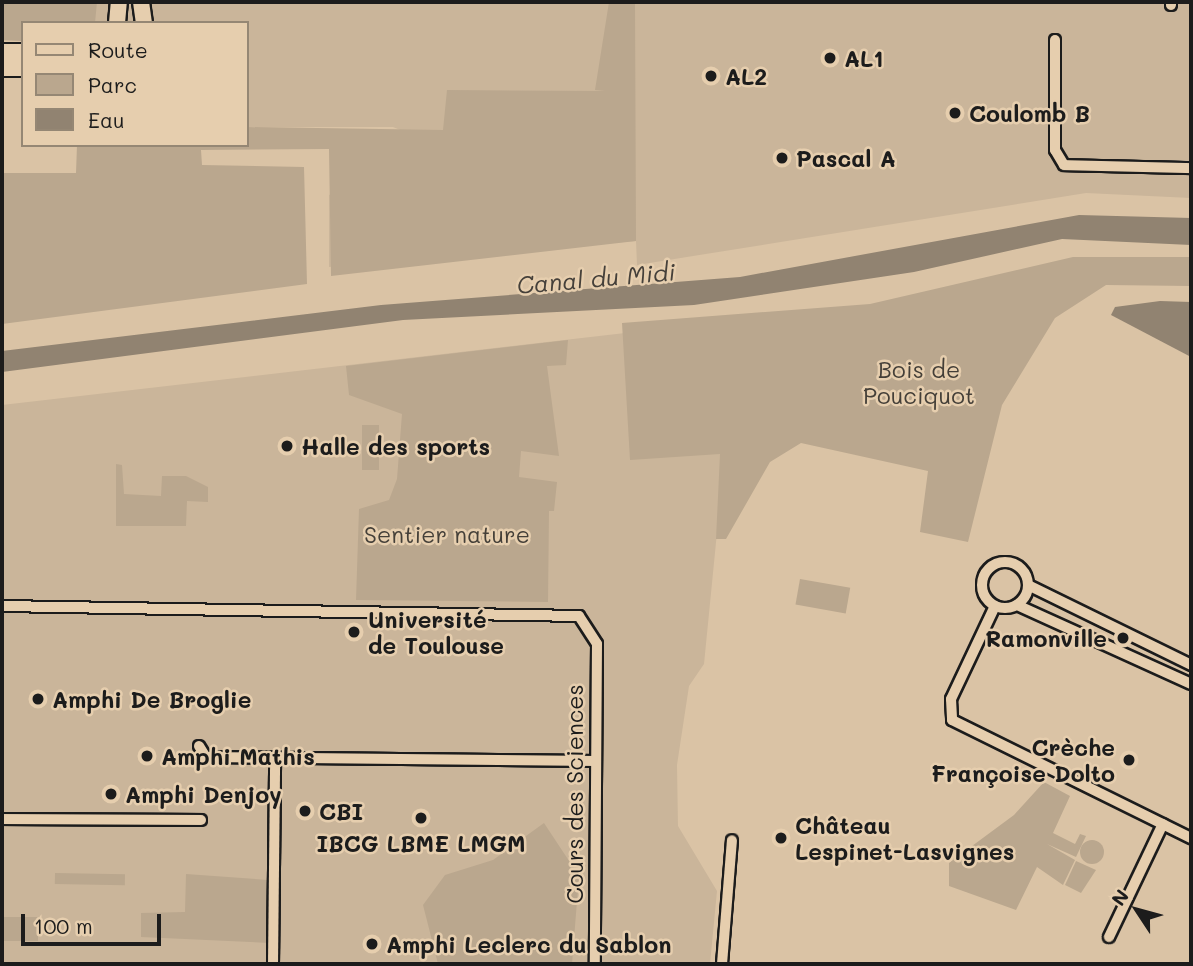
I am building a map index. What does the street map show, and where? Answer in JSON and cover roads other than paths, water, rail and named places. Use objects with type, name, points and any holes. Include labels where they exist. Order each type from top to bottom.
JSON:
[{"type":"street","points":[[117,21],[118,2]]},
{"type":"street","points":[[141,2],[144,21]]},
{"type":"street","points":[[1055,40],[1055,150],[1065,165],[1191,168]]},
{"type":"street","points":[[2,52],[21,52]]},
{"type":"street","points":[[2,68],[21,68]]},
{"type":"street","points":[[995,606],[982,582],[995,565],[1017,566],[1028,585],[1191,665]]},
{"type":"street","points":[[1017,605],[1028,585]]},
{"type":"street","points":[[995,606],[1017,605],[1191,684]]},
{"type":"street","points":[[995,606],[951,699],[952,720],[1191,838]]},
{"type":"street","name":"Cours des Sciences","points":[[2,607],[564,614],[589,625],[597,644],[595,964]]},
{"type":"street","points":[[199,746],[206,757],[596,761]]},
{"type":"street","points":[[274,964],[275,757]]},
{"type":"street","points":[[2,819],[201,820]]},
{"type":"street","points":[[1109,937],[1163,824]]},
{"type":"street","points":[[722,964],[732,839]]},
{"type":"water","points":[[1079,215],[1191,218],[1191,245],[1062,239],[914,272],[694,305],[403,320],[2,372],[2,351],[381,305],[740,277]]},
{"type":"water","points":[[1160,301],[1191,302],[1191,357],[1111,315],[1115,307]]},
{"type":"place","name":"AL1","points":[[830,58]]},
{"type":"place","name":"AL2","points":[[711,76]]},
{"type":"place","name":"Coulomb B","points":[[955,113]]},
{"type":"place","name":"Pascal A","points":[[782,158]]},
{"type":"place","name":"Halle des sports","points":[[287,446]]},
{"type":"place","name":"Université de Toulouse","points":[[354,632]]},
{"type":"place","name":"Ramonville","points":[[1123,638]]},
{"type":"place","name":"Amphi De Broglie","points":[[38,699]]},
{"type":"place","name":"Amphi Mathis","points":[[147,756]]},
{"type":"place","name":"Crèche Françoise Dolto","points":[[1129,760]]},
{"type":"place","name":"Amphi Denjoy","points":[[111,794]]},
{"type":"place","name":"CBI","points":[[305,811]]},
{"type":"place","name":"IBCG LBME LMGM","points":[[421,818]]},
{"type":"place","name":"Château Lespinet-Lasvignes","points":[[781,838]]},
{"type":"place","name":"Amphi Leclerc du Sablon","points":[[372,944]]},
{"type":"water label","name":"Canal du Midi","points":[[596,278]]},
{"type":"park label","name":"Bois de Pouciquot","points":[[919,382]]},
{"type":"park label","name":"Sentier nature","points":[[447,534]]}]
